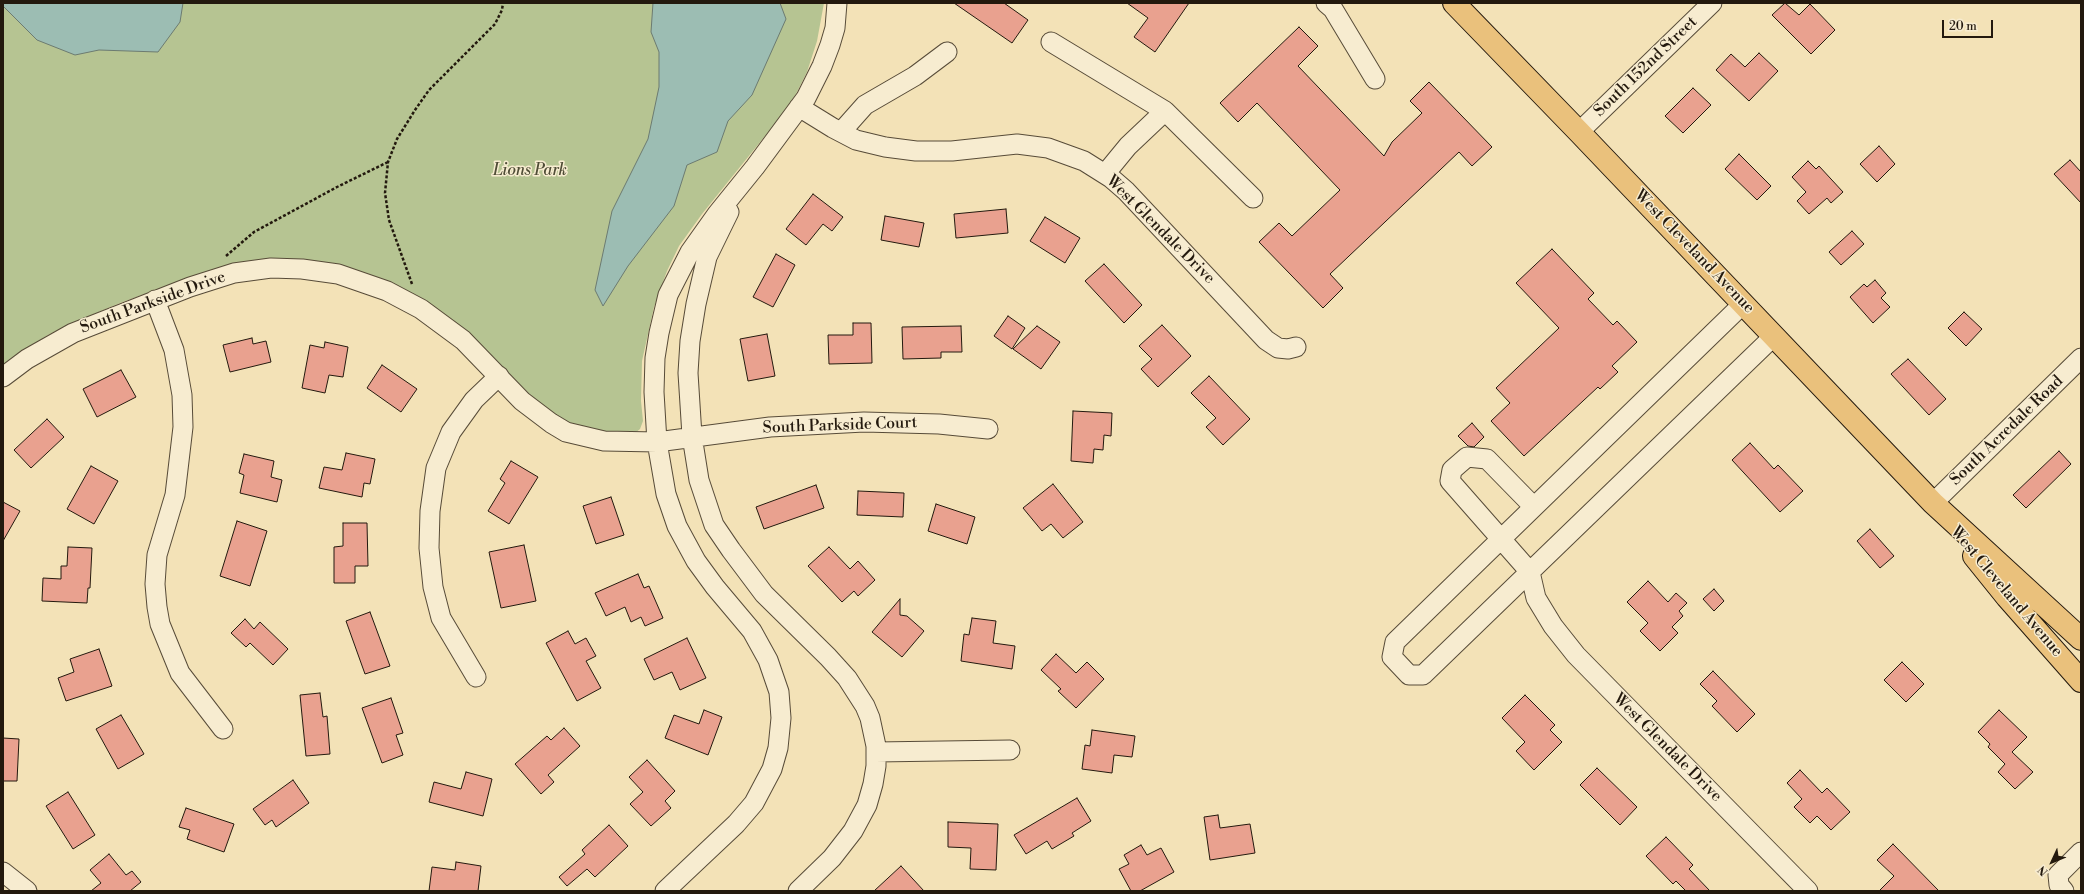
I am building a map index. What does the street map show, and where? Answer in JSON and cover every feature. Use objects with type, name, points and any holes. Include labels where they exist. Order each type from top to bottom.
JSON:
[{"type":"main road","name":"West Cleveland Avenue","points":[[1454,3],[1933,503],[2081,639]]},
{"type":"main road","name":"West Cleveland Avenue","points":[[1933,503],[2007,597],[2081,681]]},
{"type":"street","points":[[665,891],[736,824],[754,803],[772,769],[778,748],[781,718],[779,692],[768,660],[752,631],[715,587],[696,561],[677,526],[666,494],[657,442],[654,392],[655,358],[668,295],[690,252],[717,214],[750,173],[799,107],[822,66],[830,45],[835,28],[837,3]]},
{"type":"street","points":[[1326,3],[1333,9],[1375,78]]},
{"type":"street","name":"South 152nd Street","points":[[1579,132],[1712,3]]},
{"type":"street","points":[[1051,42],[1165,111],[1254,198]]},
{"type":"street","points":[[841,132],[865,104],[915,76],[947,52]]},
{"type":"street","name":"West Glendale Drive","points":[[799,107],[856,140],[878,145],[916,151],[952,150],[1017,144],[1048,148],[1084,161],[1106,174],[1126,191],[1266,340],[1278,348],[1288,349],[1296,347]]},
{"type":"street","points":[[1106,174],[1128,146],[1165,111]]},
{"type":"street","points":[[750,173],[708,257],[696,304],[690,341],[688,373],[692,436],[699,480],[714,525],[764,594],[828,657],[847,678],[865,706],[870,718],[876,752],[876,766],[869,798],[853,831],[832,858],[798,891]]},
{"type":"street","name":"South Parkside Drive","points":[[3,377],[27,359],[73,333],[155,300],[222,276],[271,268],[302,269],[338,274],[388,291],[421,309],[463,340],[522,401],[551,423],[566,432],[604,441],[657,442],[692,436]]},
{"type":"street","points":[[155,300],[174,350],[182,395],[183,427],[175,495],[157,555],[155,584],[157,607],[160,624],[180,673],[222,729]]},
{"type":"street","points":[[1743,304],[1395,642],[1392,657],[1409,675],[1424,675],[1774,336]]},
{"type":"street","name":"South Acredale Road","points":[[1933,503],[2081,358]]},
{"type":"street","points":[[476,677],[441,618],[432,587],[429,548],[430,511],[436,468],[451,432],[471,403],[499,376]]},
{"type":"street","name":"South Parkside Court","points":[[692,436],[770,427],[864,422],[939,424],[988,429]]},
{"type":"street","points":[[1530,572],[1450,481],[1452,470],[1468,457],[1487,459],[1534,507]]},
{"type":"street","name":"West Glendale Drive","points":[[1530,572],[1536,598],[1553,626],[1576,655],[1808,891]]},
{"type":"street","points":[[876,752],[1010,750]]},
{"type":"street","points":[[2064,891],[2058,885],[2058,875],[2081,852]]},
{"type":"street","points":[[3,872],[26,891]]},
{"type":"path","points":[[421,309],[389,220],[385,193],[388,162],[398,139],[414,110],[429,90],[495,24],[502,10],[503,3]]},
{"type":"path","points":[[222,276],[218,263],[254,232],[336,187],[388,162]]},
{"type":"green space","name":"Lions Park","points":[[3,3],[824,3],[817,41],[807,72],[796,94],[782,115],[702,214],[679,246],[667,271],[654,307],[642,361],[641,401],[643,421],[640,429],[634,434],[591,431],[552,416],[364,274],[197,275],[120,303],[73,323],[48,335],[3,365]]},
{"type":"water","points":[[3,3],[183,3],[180,22],[158,52],[99,50],[75,55],[37,40],[3,6]]},
{"type":"water","points":[[653,3],[780,3],[786,19],[752,95],[728,121],[717,152],[687,165],[674,206],[628,266],[603,306],[595,290],[612,211],[648,139],[659,87],[659,52],[651,32]]},
{"type":"building","points":[[954,3],[1004,3],[1028,20],[1012,43]]},
{"type":"building","points":[[1127,3],[1189,3],[1155,52],[1134,37],[1148,18]]},
{"type":"building","points":[[1785,3],[1799,15],[1810,4],[1835,30],[1811,54],[1772,15]]},
{"type":"building","points":[[1299,27],[1318,46],[1298,66],[1384,156],[1392,142],[1422,113],[1410,101],[1429,82],[1492,147],[1472,166],[1459,152],[1330,274],[1343,288],[1323,308],[1259,242],[1279,223],[1292,236],[1340,190],[1257,103],[1238,122],[1220,103]]},
{"type":"building","points":[[1759,53],[1778,71],[1749,101],[1716,70],[1731,54],[1745,67]]},
{"type":"building","points":[[1693,88],[1711,105],[1683,133],[1665,116]]},
{"type":"building","points":[[1879,146],[1895,164],[1877,182],[1860,164]]},
{"type":"building","points":[[1739,154],[1771,186],[1757,200],[1725,169]]},
{"type":"building","points":[[2070,160],[2081,172],[2081,203],[2054,174]]},
{"type":"building","points":[[1808,161],[1816,169],[1819,166],[1843,192],[1831,203],[1827,198],[1809,214],[1797,201],[1806,192],[1792,177]]},
{"type":"building","points":[[813,194],[843,217],[832,231],[823,224],[806,245],[786,229]]},
{"type":"building","points":[[1006,209],[1008,233],[956,238],[954,214]]},
{"type":"building","points":[[885,216],[924,223],[919,247],[881,240]]},
{"type":"building","points":[[1045,217],[1080,238],[1065,263],[1030,241]]},
{"type":"building","points":[[1852,231],[1864,244],[1841,265],[1829,252]]},
{"type":"building","points":[[1552,249],[1594,293],[1588,299],[1613,325],[1617,321],[1637,342],[1612,366],[1618,372],[1600,389],[1598,387],[1524,456],[1491,421],[1510,403],[1496,388],[1559,328],[1516,283]]},
{"type":"building","points":[[776,254],[795,265],[773,307],[753,297]]},
{"type":"building","points":[[1104,264],[1142,305],[1124,323],[1085,281]]},
{"type":"building","points":[[1875,280],[1886,293],[1881,298],[1890,307],[1873,323],[1850,297],[1864,284],[1867,287]]},
{"type":"building","points":[[1964,312],[1982,329],[1966,346],[1948,328]]},
{"type":"building","points":[[1008,316],[1025,328],[1012,349],[994,336]]},
{"type":"building","points":[[853,323],[871,323],[872,363],[829,364],[828,335],[853,335]]},
{"type":"building","points":[[1162,325],[1191,356],[1158,387],[1141,369],[1152,359],[1139,346]]},
{"type":"building","points":[[961,326],[962,352],[941,352],[941,358],[903,359],[902,327]]},
{"type":"building","points":[[1037,326],[1060,342],[1041,369],[1013,349]]},
{"type":"building","points":[[767,334],[775,376],[748,381],[740,339]]},
{"type":"building","points":[[252,338],[253,344],[266,341],[271,362],[230,372],[223,345]]},
{"type":"building","points":[[325,342],[348,347],[343,377],[329,375],[325,393],[302,388],[310,345],[324,348]]},
{"type":"building","points":[[1908,359],[1946,399],[1929,415],[1891,374]]},
{"type":"building","points":[[382,365],[417,389],[401,412],[367,388]]},
{"type":"building","points":[[121,370],[136,397],[97,417],[83,389]]},
{"type":"building","points":[[1209,376],[1250,419],[1223,445],[1206,427],[1216,418],[1191,393]]},
{"type":"building","points":[[1073,411],[1112,413],[1111,436],[1104,435],[1103,450],[1094,449],[1093,463],[1071,461]]},
{"type":"building","points":[[47,419],[64,437],[31,468],[14,450]]},
{"type":"building","points":[[1472,423],[1484,437],[1474,447],[1468,446],[1458,436]]},
{"type":"building","points":[[1750,443],[1774,469],[1778,465],[1803,491],[1780,512],[1732,460]]},
{"type":"building","points":[[2059,451],[2071,464],[2026,508],[2013,495]]},
{"type":"building","points":[[346,453],[375,459],[370,484],[364,483],[362,497],[319,488],[324,467],[342,470]]},
{"type":"building","points":[[244,454],[274,461],[271,477],[282,480],[277,502],[240,493],[244,475],[239,473]]},
{"type":"building","points":[[511,461],[538,477],[509,524],[488,511],[505,483],[500,479]]},
{"type":"building","points":[[91,466],[118,481],[94,524],[67,509]]},
{"type":"building","points":[[1053,484],[1083,522],[1063,538],[1051,524],[1042,531],[1023,508]]},
{"type":"building","points":[[816,485],[824,508],[764,529],[756,507]]},
{"type":"building","points":[[858,491],[904,493],[903,517],[857,515]]},
{"type":"building","points":[[611,497],[624,535],[596,544],[583,506]]},
{"type":"building","points":[[3,502],[20,511],[3,541]]},
{"type":"building","points":[[936,504],[975,517],[967,544],[928,531]]},
{"type":"building","points":[[237,521],[267,531],[250,586],[220,576]]},
{"type":"building","points":[[343,523],[367,523],[368,566],[355,566],[355,583],[334,583],[334,547],[343,546]]},
{"type":"building","points":[[1870,529],[1894,556],[1880,568],[1857,541]]},
{"type":"building","points":[[524,545],[536,601],[501,608],[489,552]]},
{"type":"building","points":[[68,547],[92,548],[90,588],[88,588],[87,603],[42,601],[43,578],[61,579],[61,566],[67,566]]},
{"type":"building","points":[[829,547],[850,569],[858,561],[875,580],[858,596],[854,591],[842,602],[808,566]]},
{"type":"building","points":[[638,574],[644,588],[649,586],[663,618],[645,626],[641,617],[631,622],[625,607],[606,616],[595,593]]},
{"type":"building","points":[[1648,581],[1668,602],[1676,593],[1687,603],[1679,611],[1683,616],[1672,627],[1678,633],[1660,651],[1640,631],[1648,623],[1627,602]]},
{"type":"building","points":[[1714,589],[1724,601],[1714,611],[1703,599]]},
{"type":"building","points":[[900,599],[900,615],[907,616],[924,631],[902,657],[872,632]]},
{"type":"building","points":[[370,612],[390,666],[365,674],[346,621]]},
{"type":"building","points":[[972,618],[996,621],[993,643],[1015,646],[1012,669],[961,661],[964,634],[969,635]]},
{"type":"building","points":[[245,619],[254,629],[260,622],[288,649],[273,665],[250,643],[246,647],[231,633]]},
{"type":"building","points":[[568,631],[575,644],[586,638],[596,656],[586,661],[601,688],[577,701],[546,643]]},
{"type":"building","points":[[687,638],[706,678],[680,690],[672,672],[654,680],[644,659]]},
{"type":"building","points":[[99,649],[112,686],[66,701],[58,678],[74,672],[70,659]]},
{"type":"building","points":[[1056,654],[1076,673],[1087,662],[1104,679],[1076,708],[1058,691],[1061,689],[1041,670]]},
{"type":"building","points":[[1902,662],[1924,684],[1906,702],[1884,680]]},
{"type":"building","points":[[1713,671],[1755,714],[1737,732],[1712,706],[1717,701],[1700,684]]},
{"type":"building","points":[[320,693],[323,717],[327,716],[330,754],[306,756],[300,695]]},
{"type":"building","points":[[1525,695],[1555,725],[1550,730],[1562,742],[1534,770],[1516,751],[1525,742],[1502,718]]},
{"type":"building","points":[[391,698],[403,733],[396,735],[403,755],[382,763],[362,708]]},
{"type":"building","points":[[704,710],[722,717],[708,755],[665,738],[674,715],[699,724]]},
{"type":"building","points":[[1999,710],[2027,737],[2012,752],[2033,772],[2015,789],[1998,772],[2005,764],[1988,747],[1990,744],[1978,732]]},
{"type":"building","points":[[121,715],[144,754],[118,769],[96,729]]},
{"type":"building","points":[[564,728],[580,746],[548,775],[554,782],[541,794],[515,764],[547,736],[551,740]]},
{"type":"building","points":[[1092,730],[1135,736],[1132,757],[1114,755],[1112,773],[1082,769],[1085,745],[1090,746]]},
{"type":"building","points":[[3,738],[19,739],[17,781],[3,781]]},
{"type":"building","points":[[647,760],[675,791],[665,801],[671,808],[651,826],[630,804],[643,792],[629,777]]},
{"type":"building","points":[[1597,768],[1637,807],[1620,825],[1580,785]]},
{"type":"building","points":[[1800,770],[1822,793],[1827,788],[1850,812],[1831,830],[1817,816],[1810,823],[1794,807],[1802,799],[1787,783]]},
{"type":"building","points":[[466,772],[492,779],[483,816],[429,802],[434,782],[461,789]]},
{"type":"building","points":[[293,780],[309,803],[276,827],[272,820],[265,825],[253,809]]},
{"type":"building","points":[[68,792],[95,835],[73,849],[46,806]]},
{"type":"building","points":[[1077,798],[1091,821],[1072,833],[1074,836],[1052,849],[1047,841],[1026,854],[1014,835]]},
{"type":"building","points":[[186,808],[234,824],[224,852],[187,839],[190,830],[179,827]]},
{"type":"building","points":[[1218,815],[1220,828],[1250,824],[1255,853],[1210,860],[1204,817]]},
{"type":"building","points":[[948,822],[998,824],[996,870],[970,869],[971,848],[948,847]]},
{"type":"building","points":[[609,825],[628,846],[595,877],[587,869],[567,886],[559,877],[585,854],[582,850]]},
{"type":"building","points":[[1666,837],[1693,865],[1689,869],[1710,891],[1686,891],[1676,881],[1673,884],[1646,856]]},
{"type":"building","points":[[1893,844],[1939,891],[1879,891],[1894,876],[1877,860]]},
{"type":"building","points":[[1141,845],[1147,855],[1161,848],[1174,872],[1140,891],[1131,891],[1119,869],[1129,864],[1124,855]]},
{"type":"building","points":[[109,854],[126,875],[132,871],[141,882],[130,891],[91,891],[101,883],[90,870]]},
{"type":"building","points":[[456,862],[481,866],[478,891],[429,891],[432,867],[455,870]]},
{"type":"building","points":[[901,866],[924,891],[874,891]]}]
